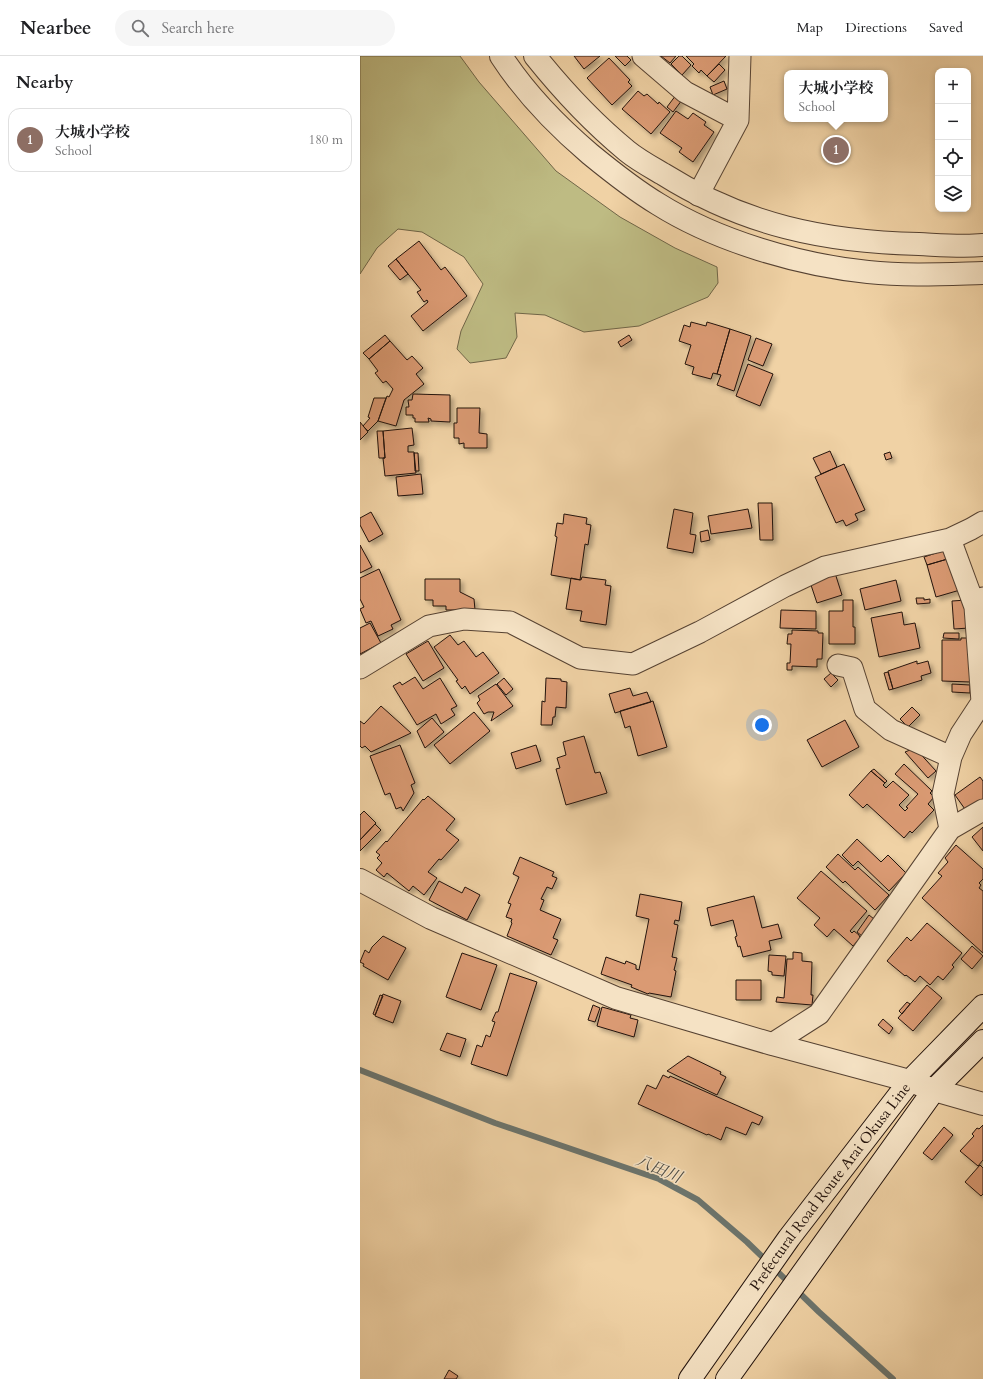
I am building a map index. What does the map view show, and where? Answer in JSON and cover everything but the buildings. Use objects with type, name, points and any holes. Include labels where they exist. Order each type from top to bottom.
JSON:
[{"type":"street","points":[[501,56],[533,99],[563,131],[618,178],[658,204],[695,224],[768,252],[841,268],[869,272],[902,274],[983,273]]},
{"type":"street","points":[[535,56],[582,110],[628,152],[698,195],[751,218],[817,235],[872,242],[983,245]]},
{"type":"street","points":[[643,56],[685,92],[738,120]]},
{"type":"street","points":[[698,195],[738,120],[740,56]]},
{"type":"street","points":[[360,668],[429,626],[464,619],[510,622],[580,658],[633,664],[700,632],[785,586],[825,567],[950,539],[983,522]]},
{"type":"street","points":[[950,539],[979,603],[982,702],[961,734],[951,757],[943,794],[950,829]]},
{"type":"street","points":[[838,665],[852,668],[865,709],[875,718],[891,730],[951,757]]},
{"type":"street","points":[[772,1044],[819,1014],[950,829],[983,810]]},
{"type":"street","points":[[360,880],[431,918],[616,998],[772,1044],[910,1081],[934,1090],[983,1104]]},
{"type":"street","name":"Prefectural Road Route Arai Okusa Line","points":[[690,1379],[789,1238],[910,1081],[983,1006]]},
{"type":"street","name":"Prefectural Road Route Arai Okusa Line","points":[[727,1379],[934,1090],[983,1041]]},
{"type":"shaded area","points":[[360,56],[460,56],[479,82],[556,171],[620,217],[675,248],[717,267],[718,283],[708,297],[639,326],[584,332],[545,315],[515,313],[517,337],[506,358],[470,363],[457,349],[461,331],[483,284],[464,257],[422,232],[398,229],[377,248],[360,274]]},
{"type":"waterway","name":"八田川","points":[[360,1070],[495,1123],[659,1179],[698,1200],[747,1242],[819,1312],[893,1379]]},
{"type":"place","name":"大城小学校","points":[[836,150]]}]
